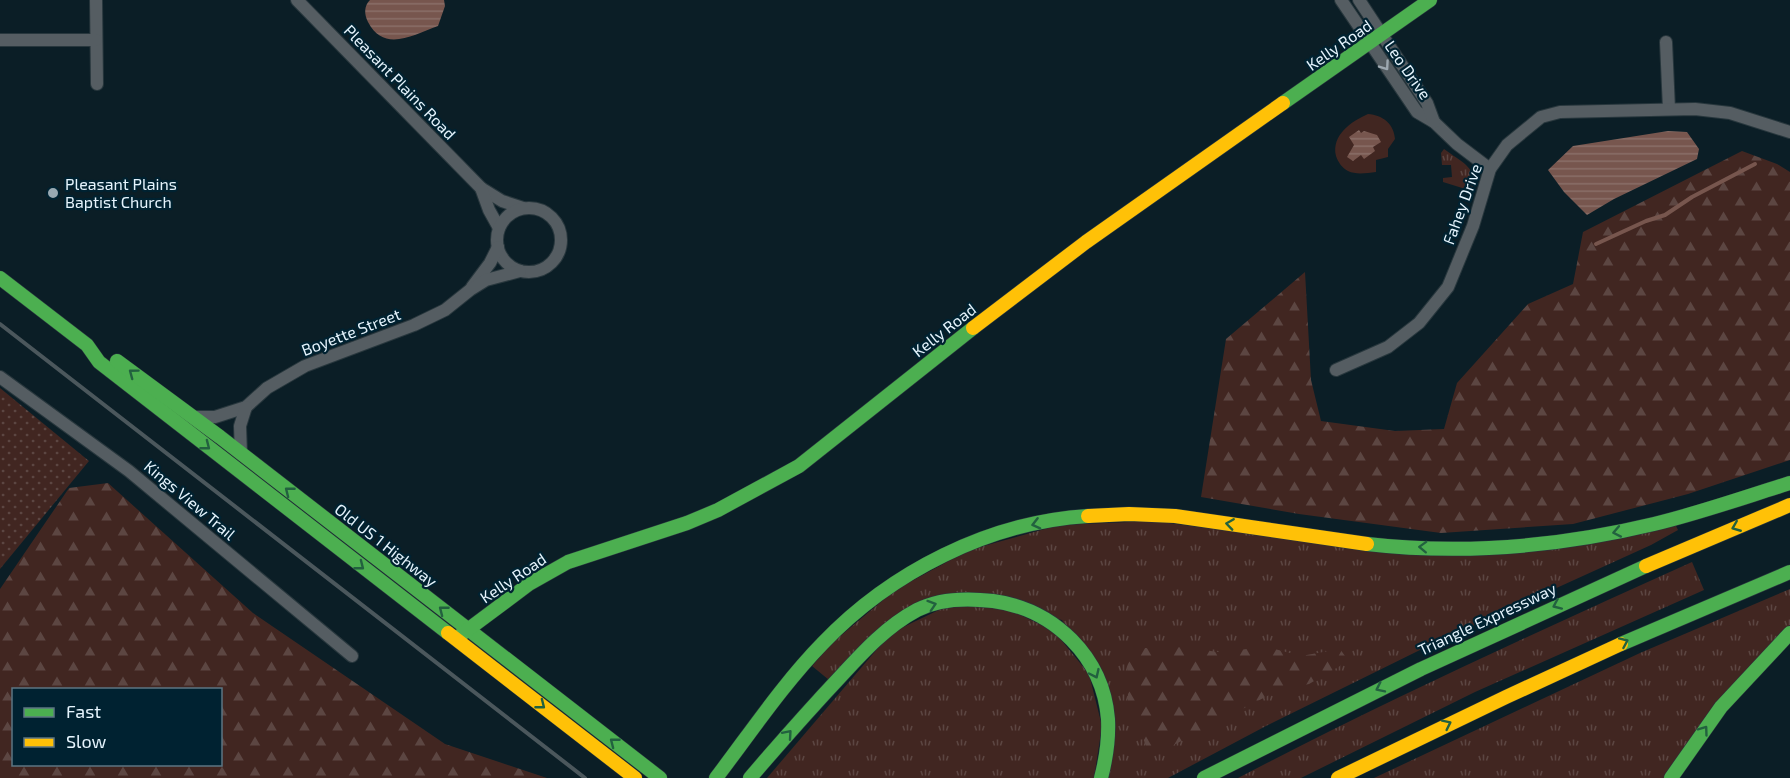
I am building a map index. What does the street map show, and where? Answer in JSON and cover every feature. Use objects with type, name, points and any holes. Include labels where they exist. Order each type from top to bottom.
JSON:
[{"type":"main road","name":"Kelly Road","points":[[455,639],[528,584],[568,562],[687,523],[718,510],[799,466],[940,353],[1086,242],[1430,0]]},
{"type":"main road","name":"Old US 1 Highway","points":[[0,278],[87,345],[99,362],[635,778]]},
{"type":"main road","name":"Old US 1 Highway","points":[[87,345],[106,352],[193,417],[660,778]]},
{"type":"main road","points":[[716,778],[802,668],[839,627],[867,602],[913,571],[951,551],[995,534],[1047,521],[1089,515],[1138,514],[1177,516],[1353,543],[1449,548],[1517,546],[1579,539],[1637,528],[1790,483]]},
{"type":"main road","name":"Triangle Expressway","points":[[1204,778],[1295,730],[1476,641],[1695,544],[1790,505]]},
{"type":"main road","points":[[1338,778],[1452,721],[1591,657],[1790,572]]},
{"type":"main road","points":[[750,778],[870,644],[892,626],[918,609],[944,601],[974,597],[1006,601],[1033,611],[1057,626],[1080,647],[1095,672],[1104,696],[1109,726],[1107,756],[1101,778]]},
{"type":"main road","points":[[1671,778],[1721,707],[1790,633]]},
{"type":"street","points":[[96,0],[97,84]]},
{"type":"street","name":"Pleasant Plains Road","points":[[297,0],[481,188],[502,201],[523,208]]},
{"type":"street","name":"Leo Drive","points":[[1341,0],[1416,112],[1434,122],[1457,144],[1490,169]]},
{"type":"street","name":"Leo Drive","points":[[1359,0],[1427,103],[1434,122]]},
{"type":"street","points":[[0,40],[96,40]]},
{"type":"street","points":[[1666,42],[1670,109]]},
{"type":"street","name":"Fahey Drive","points":[[1336,370],[1388,347],[1419,323],[1448,287],[1473,226],[1490,169],[1507,145],[1541,117],[1560,112],[1695,109],[1730,113],[1790,132]]},
{"type":"street","name":"Pleasant Plains Road","points":[[481,188],[499,228]]},
{"type":"street","points":[[499,228],[513,212],[523,208]]},
{"type":"street","name":"Boyette Street","points":[[193,417],[215,417],[246,407],[267,388],[286,376],[344,350],[414,325],[445,309],[486,280],[520,271],[541,270],[550,265],[560,247],[561,236],[558,226],[543,211],[523,208]]},
{"type":"street","name":"Boyette Street","points":[[470,290],[490,263],[498,247],[499,228]]},
{"type":"street","points":[[498,247],[503,259],[520,271]]},
{"type":"street","name":"Kings View Trail","points":[[3,382],[129,471],[352,656]]},
{"type":"street","points":[[241,454],[240,426],[246,407]]},
{"type":"green space","points":[[1368,114],[1387,121],[1395,139],[1388,149],[1388,157],[1376,160],[1376,172],[1351,172],[1340,165],[1335,148],[1344,130]]},
{"type":"green space","points":[[1444,149],[1471,171],[1474,183],[1472,191],[1443,182],[1443,178],[1452,177],[1451,165],[1442,165],[1441,153]]},
{"type":"green space","points":[[1742,151],[1777,164],[1790,172],[1790,460],[1688,494],[1573,524],[1441,533],[1299,514],[1201,497],[1226,339],[1305,272],[1311,380],[1321,421],[1395,431],[1444,429],[1457,383],[1528,304],[1573,284],[1583,232]]},
{"type":"green space","points":[[0,388],[89,461],[0,569]]},
{"type":"green space","points":[[108,483],[253,613],[445,744],[547,778],[0,778],[0,589],[69,488]]},
{"type":"green space","points":[[1153,521],[1393,552],[1676,526],[1678,530],[1651,545],[1420,650],[1266,726],[1168,778],[1109,778],[1115,724],[1062,620],[944,594],[829,680],[812,666],[832,643],[895,590],[969,550],[1059,525]]},
{"type":"green space","points":[[1692,562],[1704,590],[1475,692],[1301,778],[1238,778],[1520,640]]},
{"type":"green space","points":[[1790,589],[1790,625],[1664,778],[1374,778],[1640,653]]},
{"type":"green space","points":[[1002,606],[1054,631],[1089,674],[1102,726],[1094,778],[767,778],[895,631],[945,607]]},
{"type":"green space","points":[[1127,646],[1155,649],[1181,647],[1218,652],[1267,647],[1301,656],[1340,649],[1345,656],[1340,666],[1309,684],[1277,691],[1157,752],[1147,748],[1128,702]]},
{"type":"shaded area","points":[[370,0],[444,0],[445,6],[438,26],[409,37],[391,39],[382,37],[368,22],[365,10]]},
{"type":"shaded area","points":[[1359,130],[1361,133],[1364,131],[1377,135],[1381,142],[1373,147],[1375,151],[1364,159],[1361,155],[1353,161],[1347,157],[1354,145],[1349,137]]},
{"type":"shaded area","points":[[1668,131],[1687,132],[1699,149],[1697,159],[1614,199],[1587,215],[1564,192],[1548,170],[1573,146]]},
{"type":"waterway","points":[[1596,244],[1646,221],[1665,215],[1692,197],[1755,164]]},
{"type":"railway","points":[[0,324],[585,778]]},
{"type":"traffic: fast","points":[[1283,103],[1430,0]]},
{"type":"traffic: fast","points":[[0,278],[87,345],[99,362],[448,633]]},
{"type":"traffic: fast","points":[[458,637],[529,584],[568,562],[687,523],[718,510],[799,466],[973,328]]},
{"type":"traffic: fast","points":[[117,361],[220,437],[660,778]]},
{"type":"traffic: fast","points":[[1367,544],[1439,549],[1512,546],[1584,538],[1671,520],[1790,483]]},
{"type":"traffic: fast","points":[[716,778],[808,659],[850,617],[879,594],[944,555],[979,540],[1014,528],[1051,520],[1088,516]]},
{"type":"traffic: fast","points":[[1204,778],[1421,669],[1646,566]]},
{"type":"traffic: fast","points":[[1621,644],[1790,572]]},
{"type":"traffic: fast","points":[[750,778],[829,688],[886,631],[906,616],[926,606],[964,599],[993,601],[1036,614],[1072,640],[1086,657],[1104,696],[1108,719],[1107,749],[1101,778]]},
{"type":"traffic: fast","points":[[1671,778],[1721,707],[1790,633]]},
{"type":"traffic: slow","points":[[973,328],[1086,242],[1283,103]]},
{"type":"traffic: slow","points":[[1646,566],[1790,505]]},
{"type":"traffic: slow","points":[[1088,516],[1129,514],[1175,516],[1367,544]]},
{"type":"traffic: slow","points":[[448,633],[635,778]]},
{"type":"traffic: slow","points":[[1338,778],[1621,644]]},
{"type":"place","name":"Pleasant Plains Baptist Church","points":[[53,193]]}]
